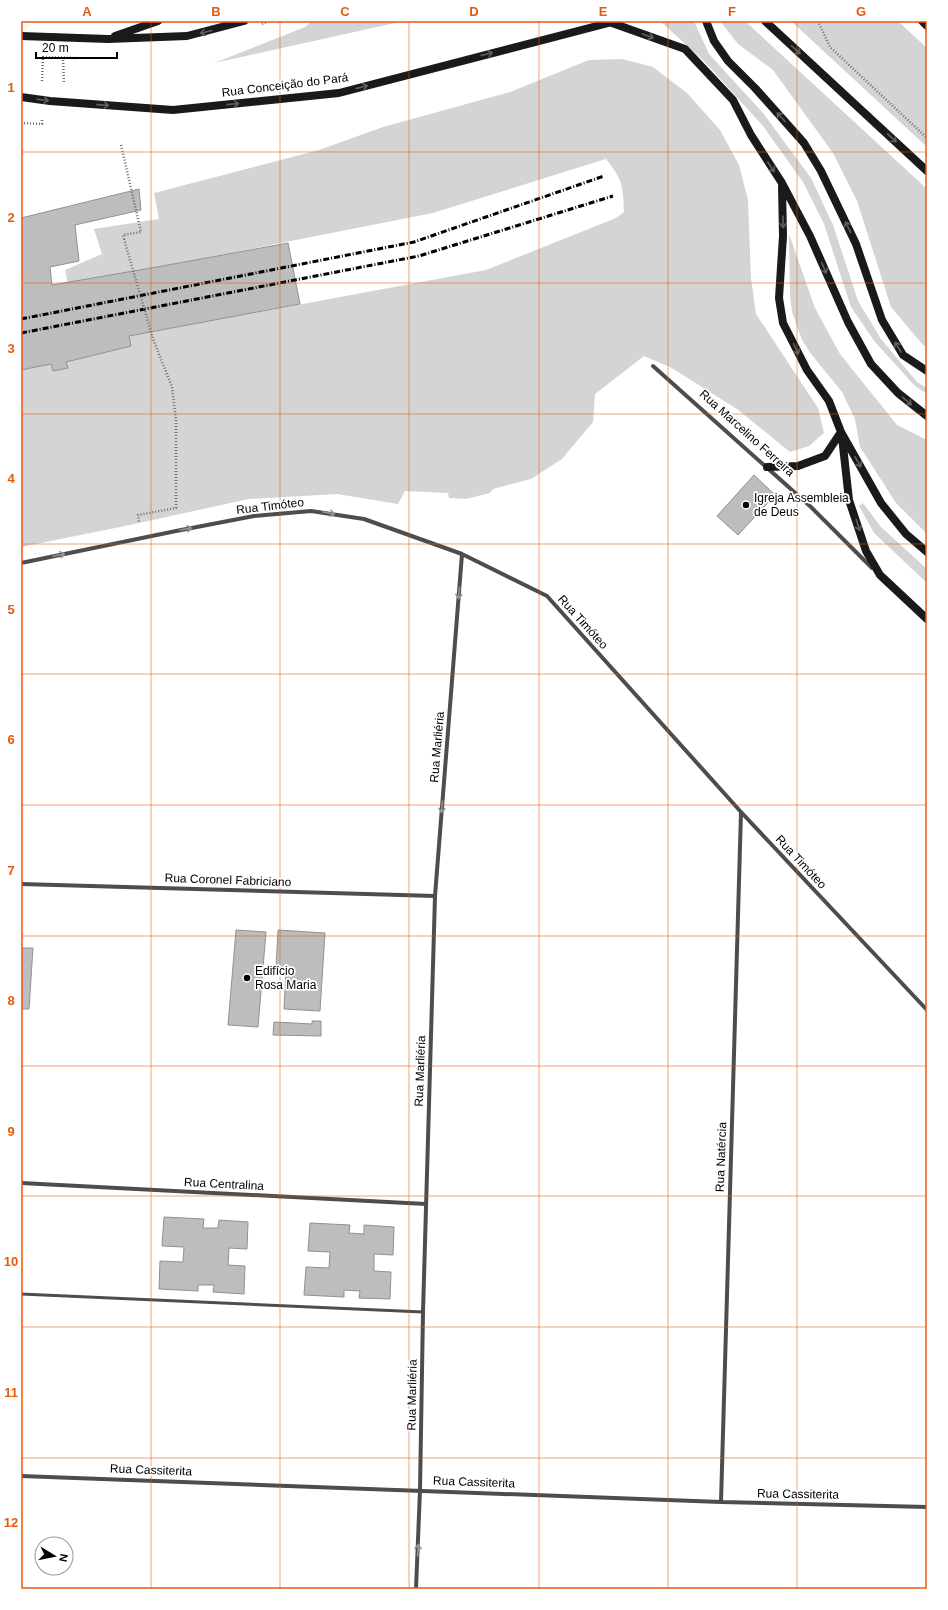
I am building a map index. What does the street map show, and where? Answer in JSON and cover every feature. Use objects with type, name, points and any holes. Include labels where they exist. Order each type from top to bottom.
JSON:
[{"type":"main road","points":[[108,38],[158,21]]},
{"type":"main road","points":[[21,36],[108,38],[187,36],[244,21]]},
{"type":"main road","points":[[706,21],[714,41],[728,61],[786,122],[821,170],[856,244],[882,320],[903,355],[927,371]]},
{"type":"main road","points":[[922,21],[927,26]]},
{"type":"main road","points":[[614,22],[685,49],[734,100],[751,135],[782,183],[810,236],[848,322],[871,364],[898,393],[927,416]]},
{"type":"main road","name":"Rua Conceição do Pará","points":[[21,97],[65,102],[173,110],[339,92],[614,22]]},
{"type":"main road","points":[[766,22],[927,171]]},
{"type":"main road","points":[[782,183],[783,236],[780,298],[783,323],[807,370],[829,401],[841,432],[881,502],[906,534],[927,552]]},
{"type":"main road","points":[[767,468],[798,466],[825,456],[841,432]]},
{"type":"main road","points":[[841,432],[849,500],[866,551],[880,575]]},
{"type":"main road","name":"Rua Marcelino Ferreira","points":[[880,575],[927,619]]},
{"type":"street","name":"Rua Marcelino Ferreira","points":[[653,366],[811,507],[880,575]]},
{"type":"street","name":"Rua Timóteo","points":[[21,563],[254,516],[311,510],[364,519],[462,554],[547,596],[741,812],[927,1010]]},
{"type":"street","name":"Rua Marliéria","points":[[416,1589],[420,1490],[423,1312],[435,896],[462,554]]},
{"type":"street","name":"Rua Natércia","points":[[721,1502],[741,812]]},
{"type":"street","name":"Rua Coronel Fabriciano","points":[[21,884],[435,896]]},
{"type":"street","name":"Rua Centralina","points":[[21,1183],[426,1204]]},
{"type":"street","name":"Rua Cassiterita","points":[[21,1476],[721,1502],[927,1507]]},
{"type":"lane","points":[[21,1294],[423,1312]]},
{"type":"path","points":[[818,21],[830,47],[927,138]]},
{"type":"path","points":[[63,36],[65,102]]},
{"type":"path","points":[[21,123],[42,124]]},
{"type":"path","points":[[121,145],[141,232],[123,235],[153,339],[172,387],[176,420],[176,508],[138,515],[139,523]]},
{"type":"shaded area","points":[[312,21],[404,21],[214,63],[305,27]]},
{"type":"shaded area","points":[[660,21],[694,21],[709,54],[763,113],[811,178],[833,225],[858,301],[881,339],[917,382],[927,388],[927,394],[915,386],[875,342],[851,307],[824,224],[803,182],[763,126],[703,60]]},
{"type":"shaded area","points":[[720,21],[745,21],[927,189],[927,348],[891,307],[857,201],[833,153],[773,70],[738,44]]},
{"type":"shaded area","points":[[791,21],[898,21],[927,48],[927,147]]},
{"type":"shaded area","points":[[622,59],[653,67],[687,93],[720,130],[739,165],[748,200],[751,278],[756,314],[818,408],[824,433],[809,446],[790,452],[737,409],[670,367],[644,356],[595,394],[593,422],[562,459],[531,479],[493,489],[490,493],[466,499],[449,498],[448,493],[405,491],[398,504],[337,494],[249,499],[21,547],[21,370],[51,364],[53,371],[67,368],[66,362],[131,346],[129,336],[486,270],[616,218],[624,212],[623,196],[619,178],[606,159],[433,213],[68,285],[65,270],[102,254],[94,229],[159,219],[154,193],[319,150],[383,127],[510,92],[589,60]]},
{"type":"shaded area","points":[[789,234],[815,308],[840,354],[897,425],[927,440],[927,534],[896,503],[860,447],[855,419],[842,392],[811,354],[802,340],[792,312],[790,296]]},
{"type":"shaded area","points":[[863,503],[881,527],[927,569],[927,583],[874,533],[859,506]]},
{"type":"building","points":[[139,189],[141,210],[75,225],[79,261],[50,267],[52,285],[288,243],[300,304],[129,336],[131,346],[66,362],[68,368],[53,371],[51,364],[21,370],[21,218]]},
{"type":"building","name":"Igreja Assembleia de Deus","points":[[754,475],[775,495],[738,535],[717,516]]},
{"type":"building","name":"Edifício Rosa Maria","points":[[236,930],[266,932],[258,1027],[228,1025]]},
{"type":"building","points":[[278,930],[325,933],[320,1011],[284,1009],[286,969],[276,968]]},
{"type":"building","points":[[21,948],[33,948],[29,1009],[21,1009]]},
{"type":"building","points":[[312,1021],[321,1021],[321,1036],[273,1035],[274,1022],[312,1024]]},
{"type":"building","points":[[164,1217],[204,1219],[203,1228],[218,1228],[219,1220],[248,1222],[247,1249],[229,1248],[228,1265],[245,1266],[244,1294],[213,1292],[214,1285],[198,1285],[198,1291],[159,1289],[160,1261],[183,1262],[184,1247],[162,1246]]},
{"type":"building","points":[[310,1223],[350,1225],[349,1233],[364,1234],[364,1225],[394,1227],[393,1255],[374,1254],[374,1271],[391,1272],[390,1299],[359,1298],[360,1291],[344,1290],[344,1297],[304,1295],[306,1267],[329,1268],[330,1252],[308,1251]]},
{"type":"railway","points":[[21,319],[414,242],[604,176]]},
{"type":"railway","points":[[21,333],[419,256],[613,196]]},
{"type":"place","name":"Igreja Assembleia de Deus","points":[[746,505]]},
{"type":"place","name":"Edifício Rosa Maria","points":[[247,978]]}]
